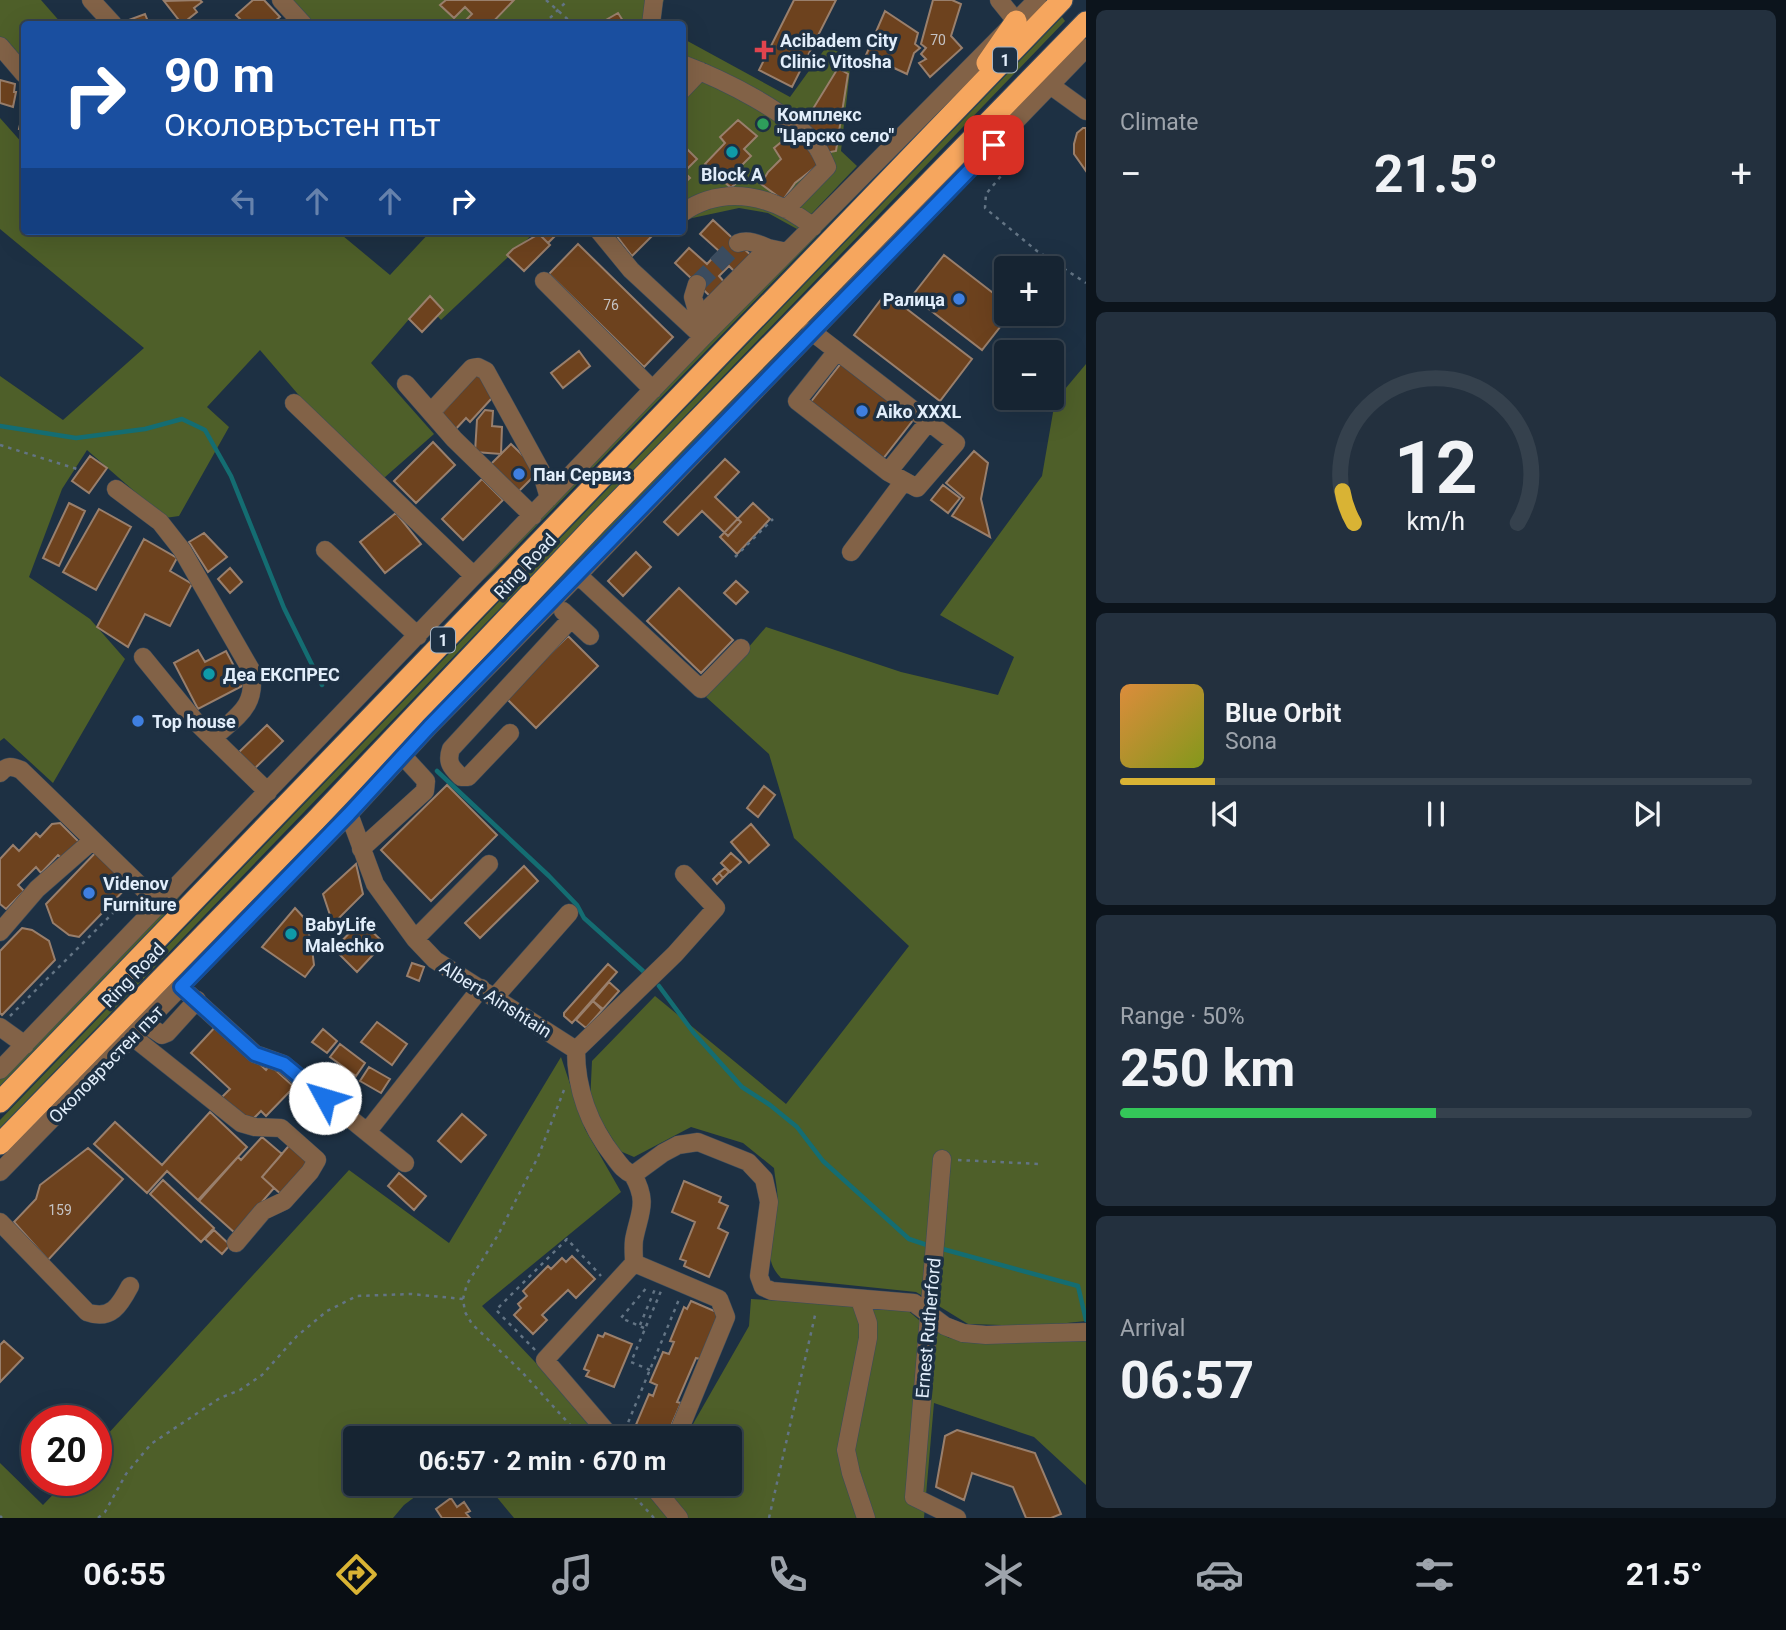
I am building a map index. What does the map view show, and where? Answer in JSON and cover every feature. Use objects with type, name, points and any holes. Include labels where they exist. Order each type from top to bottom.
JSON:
[{"type":"highway","name":"Ring Road","points":[[0,1102],[1062,0]]},
{"type":"highway","points":[[947,120],[1016,21]]},
{"type":"highway","name":"Ring Road","points":[[0,1144],[316,820],[596,524],[1086,22]]},
{"type":"street","points":[[91,0],[110,21]]},
{"type":"street","points":[[281,0],[300,21]]},
{"type":"street","points":[[651,21],[654,0]]},
{"type":"street","points":[[999,0],[1016,21]]},
{"type":"street","points":[[704,329],[813,227],[1037,0]]},
{"type":"street","points":[[0,46],[21,70]]},
{"type":"street","name":"Околовръстен път","points":[[0,1172],[349,814],[1086,48]]},
{"type":"street","points":[[686,66],[742,91],[796,125],[816,146],[827,167],[786,209]]},
{"type":"street","points":[[686,86],[700,71]]},
{"type":"street","points":[[1050,85],[1086,111]]},
{"type":"street","points":[[686,210],[721,195],[741,194],[763,199],[786,209],[813,227]]},
{"type":"street","points":[[602,235],[631,270],[704,329]]},
{"type":"street","points":[[738,243],[751,242],[787,252]]},
{"type":"street","points":[[0,1070],[653,390],[768,248]]},
{"type":"street","points":[[544,281],[653,390]]},
{"type":"street","points":[[697,284],[693,298],[704,329]]},
{"type":"street","points":[[811,331],[929,421],[956,443],[917,488],[896,477],[797,401],[837,351]]},
{"type":"street","points":[[431,412],[472,368],[486,371],[541,471],[549,498]]},
{"type":"street","points":[[406,384],[454,439],[533,516]]},
{"type":"street","points":[[294,403],[474,576]]},
{"type":"street","points":[[851,552],[929,421]]},
{"type":"street","points":[[117,489],[160,522],[182,550],[251,670],[254,689],[245,709],[212,738]]},
{"type":"street","points":[[325,550],[418,636]]},
{"type":"street","points":[[578,575],[701,689],[741,648]]},
{"type":"street","points":[[552,602],[590,636]]},
{"type":"street","points":[[510,733],[468,777],[461,777],[450,766],[448,758],[451,749],[571,619]]},
{"type":"street","points":[[143,657],[196,722],[268,792]]},
{"type":"street","points":[[360,849],[425,791],[426,781],[402,756]]},
{"type":"street","points":[[0,773],[13,766],[21,770],[160,905]]},
{"type":"street","name":"Albert Ainshtain","points":[[349,814],[375,884],[415,939],[435,960],[576,1050]]},
{"type":"street","points":[[0,932],[37,889],[93,839]]},
{"type":"street","points":[[415,939],[489,864]]},
{"type":"street","points":[[602,1426],[545,1360],[634,1263],[634,1241],[641,1219],[642,1200],[639,1185],[603,1143],[584,1103],[576,1073],[576,1050],[675,954],[716,908],[684,874]]},
{"type":"street","points":[[367,1132],[488,993],[569,913]]},
{"type":"street","points":[[181,987],[255,1054],[284,1064],[405,1163]]},
{"type":"street","points":[[139,1030],[167,1033],[197,1000]]},
{"type":"street","points":[[5,1022],[25,1045]]},
{"type":"street","points":[[139,1030],[241,1123],[255,1127],[281,1128],[317,1160],[284,1201],[263,1211],[236,1243]]},
{"type":"street","points":[[633,1175],[678,1145],[698,1142],[748,1162],[764,1179],[769,1202],[758,1276],[763,1287],[772,1291],[914,1303],[945,1326],[963,1333],[986,1335],[1086,1332]]},
{"type":"street","name":"Ernest Rutherford","points":[[942,1159],[914,1497],[957,1518]]},
{"type":"street","points":[[0,1222],[87,1312],[99,1316],[112,1312],[130,1286]]},
{"type":"street","points":[[634,1263],[661,1286],[685,1285],[719,1299],[726,1317],[682,1426]]},
{"type":"street","points":[[860,1300],[868,1323],[868,1338],[846,1450],[866,1518]]},
{"type":"street","points":[[662,1496],[679,1518]]},
{"type":"path","points":[[546,0],[569,21]]},
{"type":"path","points":[[547,21],[568,0]]},
{"type":"path","points":[[1012,127],[1021,137],[1016,158],[986,194],[985,208],[1037,251],[1086,283]]},
{"type":"path","points":[[0,446],[77,469]]},
{"type":"path","points":[[735,558],[773,519]]},
{"type":"path","points":[[5,1022],[141,886]]},
{"type":"path","points":[[571,1426],[521,1371],[472,1324],[463,1299],[467,1284],[498,1235],[538,1157],[565,1088],[576,1073]]},
{"type":"path","points":[[942,1159],[1039,1164]]},
{"type":"path","points":[[545,1360],[496,1310],[567,1239],[604,1278]]},
{"type":"path","points":[[627,1426],[685,1285]]},
{"type":"path","points":[[645,1328],[621,1318],[648,1286],[661,1286]]},
{"type":"path","points":[[639,1326],[661,1286]]},
{"type":"path","points":[[650,1370],[631,1362],[661,1286]]},
{"type":"path","points":[[99,1518],[126,1474],[151,1444],[220,1398],[240,1390],[262,1374],[297,1336],[327,1311],[357,1296],[411,1294],[463,1299]]},
{"type":"path","points":[[769,1518],[819,1297]]},
{"type":"path","points":[[634,1496],[654,1518]]},
{"type":"green space","points":[[0,0],[41,0],[59,21],[21,21],[21,69],[0,46]]},
{"type":"green space","points":[[288,0],[664,0],[654,21],[308,21]]},
{"type":"green space","points":[[1062,17],[1065,21],[0,1128],[0,1120]]},
{"type":"green space","name":"Комплекс \"Царско село\"","points":[[686,40],[790,97],[827,46],[840,53],[850,69],[841,151],[857,166],[797,229],[768,213],[739,208],[686,219]]},
{"type":"green space","points":[[1042,82],[489,657],[529,606]]},
{"type":"green space","points":[[0,118],[21,142],[21,235],[342,235],[390,275],[427,235],[532,235],[441,320],[424,302],[371,363],[434,434],[376,485],[260,350],[207,407],[229,427],[179,516],[165,518],[87,450],[62,489],[29,577],[90,619],[125,659],[53,783],[4,738],[0,741],[0,376],[63,420],[144,348],[0,229]]},
{"type":"green space","points":[[880,171],[494,570],[444,615],[818,226]]},
{"type":"green space","points":[[1086,364],[1086,1321],[1038,1326],[968,1324],[916,1292],[781,1278],[771,1262],[770,1253],[777,1201],[774,1168],[743,1143],[691,1127],[634,1157],[620,1151],[590,1103],[592,1061],[655,996],[786,1104],[909,946],[794,838],[769,754],[706,697],[766,627],[901,672],[998,695],[1014,657],[940,615],[1042,476],[1053,410],[1064,410],[1064,390]]},
{"type":"green space","points":[[207,863],[168,911],[0,1086],[0,1078]]},
{"type":"green space","points":[[561,1057],[585,1129],[621,1192],[482,1306],[596,1426],[343,1426],[343,1496],[416,1496],[393,1518],[0,1518],[0,1463],[21,1484],[21,1496],[34,1496],[43,1505],[52,1496],[112,1496],[112,1429],[349,1170],[449,1243]]},
{"type":"green space","points":[[751,1299],[905,1308],[949,1338],[998,1341],[1086,1339],[1086,1485],[1034,1437],[934,1403],[924,1518],[514,1518],[496,1496],[742,1496],[742,1426],[692,1426],[749,1326]]},
{"type":"building","points":[[253,0],[264,0],[280,17],[275,21],[242,21],[236,15]]},
{"type":"building","points":[[446,0],[514,0],[494,21],[469,21],[467,19],[472,14],[465,7],[454,18],[440,5]]},
{"type":"building","points":[[794,0],[836,0],[792,87],[759,70]]},
{"type":"building","points":[[933,0],[952,0],[961,4],[951,36],[962,48],[930,77],[919,63],[926,59],[921,54],[926,48],[921,44]]},
{"type":"building","points":[[164,1],[202,2],[194,8],[197,12],[186,21],[180,21]]},
{"type":"building","points":[[885,11],[918,33],[915,44],[920,48],[914,53],[907,74],[866,55]]},
{"type":"building","points":[[618,13],[623,21],[604,21]]},
{"type":"building","points":[[145,14],[148,21],[126,21]]},
{"type":"building","points":[[838,68],[848,74],[836,151],[825,153],[800,130]]},
{"type":"building","points":[[0,80],[15,84],[13,107],[0,103]]},
{"type":"building","name":"Block A","points":[[738,120],[757,136],[744,149],[751,156],[740,167],[746,173],[731,188],[705,164],[725,143],[720,137]]},
{"type":"building","points":[[1086,128],[1086,171],[1074,154],[1077,133]]},
{"type":"building","points":[[797,129],[818,165],[795,183],[783,200],[761,184],[781,159],[774,148]]},
{"type":"building","points":[[686,148],[697,159],[686,170]]},
{"type":"building","points":[[713,220],[755,259],[739,276],[729,266],[719,276],[725,283],[711,297],[675,263],[689,248],[707,264],[719,251],[700,234]]},
{"type":"building","points":[[537,235],[550,245],[524,271],[507,255]]},
{"type":"building","points":[[540,235],[556,235],[548,243]]},
{"type":"building","points":[[616,235],[653,235],[632,256]]},
{"type":"building","points":[[578,244],[673,337],[644,367],[549,274]]},
{"type":"building","name":"Ралица","points":[[944,255],[994,294],[994,326],[1001,326],[982,350],[912,296]]},
{"type":"building","points":[[886,293],[972,359],[940,401],[854,335]]},
{"type":"building","points":[[430,296],[443,310],[422,332],[409,319]]},
{"type":"building","points":[[579,351],[590,366],[563,388],[551,373]]},
{"type":"building","name":"Aiko XXXL","points":[[842,362],[914,419],[882,460],[810,403]]},
{"type":"building","points":[[477,374],[485,382],[492,398],[470,422],[466,418],[453,432],[437,418]]},
{"type":"building","points":[[485,410],[493,411],[492,426],[502,427],[501,454],[475,452],[477,420]]},
{"type":"building","points":[[433,442],[455,465],[416,503],[394,481]]},
{"type":"building","points":[[511,444],[539,471],[519,491],[491,464]]},
{"type":"building","points":[[974,451],[988,463],[981,499],[990,537],[952,516],[964,498],[946,483]]},
{"type":"building","points":[[90,456],[107,468],[89,493],[72,481]]},
{"type":"building","points":[[725,459],[739,472],[715,497],[741,522],[728,536],[702,511],[678,535],[664,522]]},
{"type":"building","points":[[482,479],[503,500],[463,540],[442,519]]},
{"type":"building","points":[[943,485],[960,498],[948,513],[931,500]]},
{"type":"building","points":[[69,503],[85,511],[59,566],[43,558]]},
{"type":"building","points":[[753,503],[770,519],[737,554],[720,537]]},
{"type":"building","points":[[99,509],[131,527],[96,590],[63,572]]},
{"type":"building","points":[[396,513],[421,544],[385,573],[360,542]]},
{"type":"building","points":[[204,533],[227,557],[208,572],[189,542]]},
{"type":"building","points":[[144,539],[177,558],[170,571],[192,584],[170,626],[145,614],[128,647],[97,627]]},
{"type":"building","points":[[636,552],[651,567],[623,596],[608,581]]},
{"type":"building","points":[[230,568],[242,582],[230,593],[218,579]]},
{"type":"building","points":[[736,581],[748,592],[736,604],[724,593]]},
{"type":"building","points":[[679,588],[733,640],[701,673],[647,621]]},
{"type":"building","points":[[568,636],[598,666],[536,728],[506,698]]},
{"type":"building","name":"Деа ЕКСПРЕС","points":[[198,650],[205,662],[226,651],[244,685],[198,709],[174,663]]},
{"type":"building","points":[[267,725],[283,741],[253,770],[237,754]]},
{"type":"building","points":[[447,785],[497,835],[431,901],[381,850]]},
{"type":"building","points":[[764,786],[775,795],[758,817],[747,808]]},
{"type":"building","points":[[60,823],[79,842],[63,859],[58,855],[41,873],[36,867],[18,885],[24,891],[6,909],[0,904],[0,859],[13,845],[19,851],[36,833],[40,837],[52,824]]},
{"type":"building","points":[[751,824],[769,845],[749,863],[731,842]]},
{"type":"building","name":"Videnov Furniture","points":[[99,849],[132,882],[79,937],[69,935],[53,923],[46,904]]},
{"type":"building","points":[[731,853],[741,862],[730,872],[721,863]]},
{"type":"building","points":[[356,864],[363,894],[333,924],[323,894]]},
{"type":"building","points":[[524,866],[538,881],[480,938],[465,923]]},
{"type":"building","points":[[725,868],[729,872],[723,878],[719,873]]},
{"type":"building","points":[[719,873],[723,878],[717,884],[713,879]]},
{"type":"building","name":"BabyLife Malechko","points":[[295,908],[306,920],[312,949],[314,965],[305,977],[262,947]]},
{"type":"building","points":[[361,921],[384,943],[357,972],[334,949]]},
{"type":"building","points":[[22,928],[32,930],[49,941],[55,960],[2,1015],[0,951]]},
{"type":"building","points":[[412,963],[424,967],[419,981],[407,976]]},
{"type":"building","points":[[608,964],[617,972],[572,1023],[564,1013]]},
{"type":"building","points":[[609,982],[619,991],[603,1009],[593,1001]]},
{"type":"building","points":[[593,1001],[602,1010],[586,1028],[576,1020]]},
{"type":"building","points":[[377,1022],[407,1044],[392,1065],[361,1042]]},
{"type":"building","points":[[218,1024],[266,1070],[270,1065],[294,1087],[266,1116],[261,1111],[248,1124],[221,1098],[230,1089],[191,1053]]},
{"type":"building","points":[[323,1029],[337,1041],[327,1053],[312,1042]]},
{"type":"building","points":[[340,1044],[365,1063],[356,1076],[330,1057]]},
{"type":"building","points":[[369,1067],[390,1079],[381,1093],[360,1081]]},
{"type":"building","points":[[210,1112],[247,1147],[198,1200],[167,1171],[147,1193],[94,1144],[115,1122],[162,1165]]},
{"type":"building","points":[[462,1114],[486,1135],[461,1162],[438,1141]]},
{"type":"building","points":[[262,1137],[282,1154],[262,1177],[274,1188],[235,1233],[199,1201],[238,1157],[241,1160]]},
{"type":"building","points":[[293,1141],[316,1162],[284,1197],[262,1177]]},
{"type":"building","points":[[88,1148],[123,1179],[48,1260],[14,1222],[36,1199],[40,1185]]},
{"type":"building","points":[[399,1173],[426,1196],[414,1210],[388,1186]]},
{"type":"building","points":[[163,1180],[214,1228],[201,1242],[150,1194]]},
{"type":"building","points":[[684,1181],[721,1197],[719,1202],[728,1206],[718,1228],[728,1233],[709,1277],[684,1266],[686,1261],[680,1259],[695,1222],[672,1212]]},
{"type":"building","points":[[214,1230],[230,1245],[222,1254],[205,1239]]},
{"type":"building","points":[[572,1256],[595,1279],[576,1298],[568,1290],[542,1315],[547,1320],[533,1334],[514,1315],[521,1308],[518,1304],[527,1296],[523,1291],[548,1266],[551,1269],[562,1258],[566,1262]]},
{"type":"building","points":[[691,1301],[719,1313],[700,1359],[696,1358],[677,1402],[681,1403],[671,1426],[635,1426],[649,1394],[653,1396],[657,1385],[650,1382],[663,1352],[669,1354],[674,1342],[670,1341],[684,1307],[687,1309]]},
{"type":"building","points":[[605,1333],[632,1344],[614,1387],[586,1376],[589,1371],[584,1369],[598,1335],[603,1337]]},
{"type":"building","points":[[4,1341],[23,1358],[0,1382],[0,1345]]},
{"type":"building","points":[[957,1430],[1035,1453],[1061,1514],[1051,1518],[1026,1518],[1013,1487],[972,1473],[964,1500],[936,1487],[945,1436]]},
{"type":"building","points":[[451,1498],[457,1507],[464,1502],[470,1511],[466,1513],[470,1518],[442,1518],[436,1509]]},
{"type":"waterway","points":[[0,426],[76,438],[145,429],[182,419],[205,430],[231,476],[284,608],[322,685]]},
{"type":"waterway","points":[[437,771],[549,876],[577,905],[584,918],[643,971]]},
{"type":"waterway","points":[[659,986],[693,1032],[742,1087],[797,1127],[823,1161],[909,1239],[930,1246]]},
{"type":"waterway","points":[[939,1248],[1078,1286],[1086,1320]]},
{"type":"tunnel","points":[[697,284],[738,243]]},
{"type":"place","name":"Acibadem City Clinic Vitosha","points":[[764,50]]},
{"type":"place","name":"Комплекс \"Царско село\"","points":[[763,124]]},
{"type":"place","name":"Block A","points":[[732,152]]},
{"type":"place","name":"Ралица","points":[[959,299]]},
{"type":"place","name":"Aiko XXXL","points":[[862,411]]},
{"type":"place","name":"Пан Сервиз","points":[[519,474]]},
{"type":"place","name":"Деа ЕКСПРЕС","points":[[209,674]]},
{"type":"place","name":"Top house","points":[[138,721]]},
{"type":"place","name":"Videnov Furniture","points":[[89,893]]},
{"type":"place","name":"BabyLife Malechko","points":[[291,934]]},
{"type":"route","points":[[325,1098],[284,1064],[255,1054],[181,987],[349,814],[429,727],[994,145]]}]
